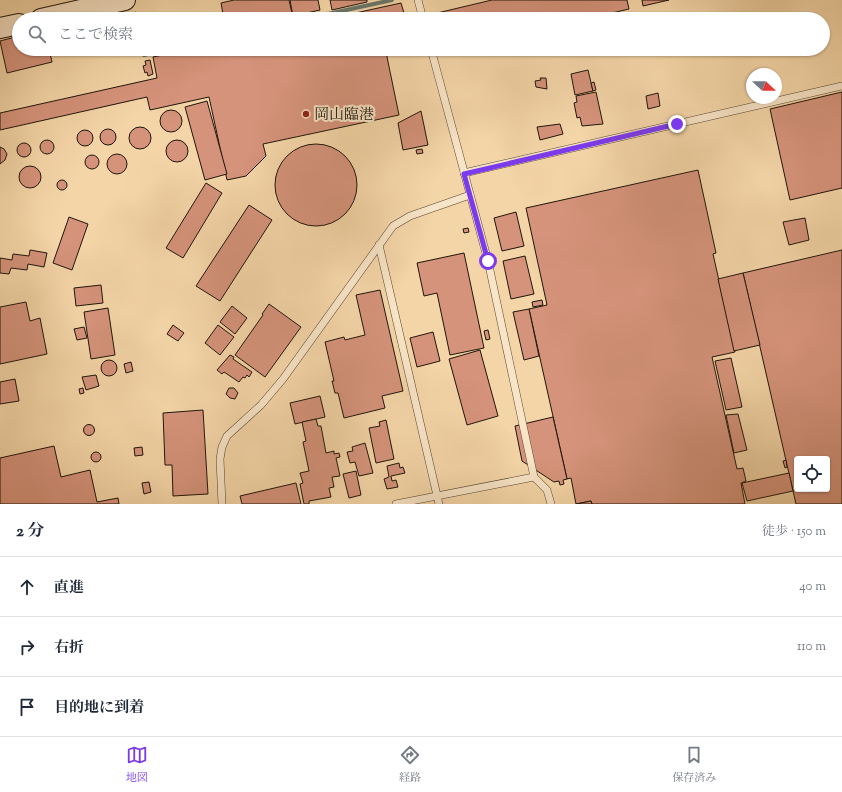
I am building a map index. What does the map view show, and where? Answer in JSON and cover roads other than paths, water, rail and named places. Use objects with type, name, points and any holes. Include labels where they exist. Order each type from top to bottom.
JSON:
[{"type":"street","points":[[72,12],[125,0]]},
{"type":"street","points":[[0,28],[12,25]]},
{"type":"lane","points":[[418,0],[421,12]]},
{"type":"lane","points":[[432,56],[488,261],[534,477],[547,490],[551,504]]},
{"type":"lane","points":[[464,174],[842,86]]},
{"type":"lane","points":[[222,504],[220,459],[222,447],[227,436],[261,405],[283,379],[393,226],[410,216],[470,195]]},
{"type":"lane","points":[[379,245],[439,504]]},
{"type":"lane","points":[[396,504],[534,477]]},
{"type":"waterway","points":[[337,12],[392,0]]},
{"type":"place","name":"岡山臨港","points":[[306,114]]}]
